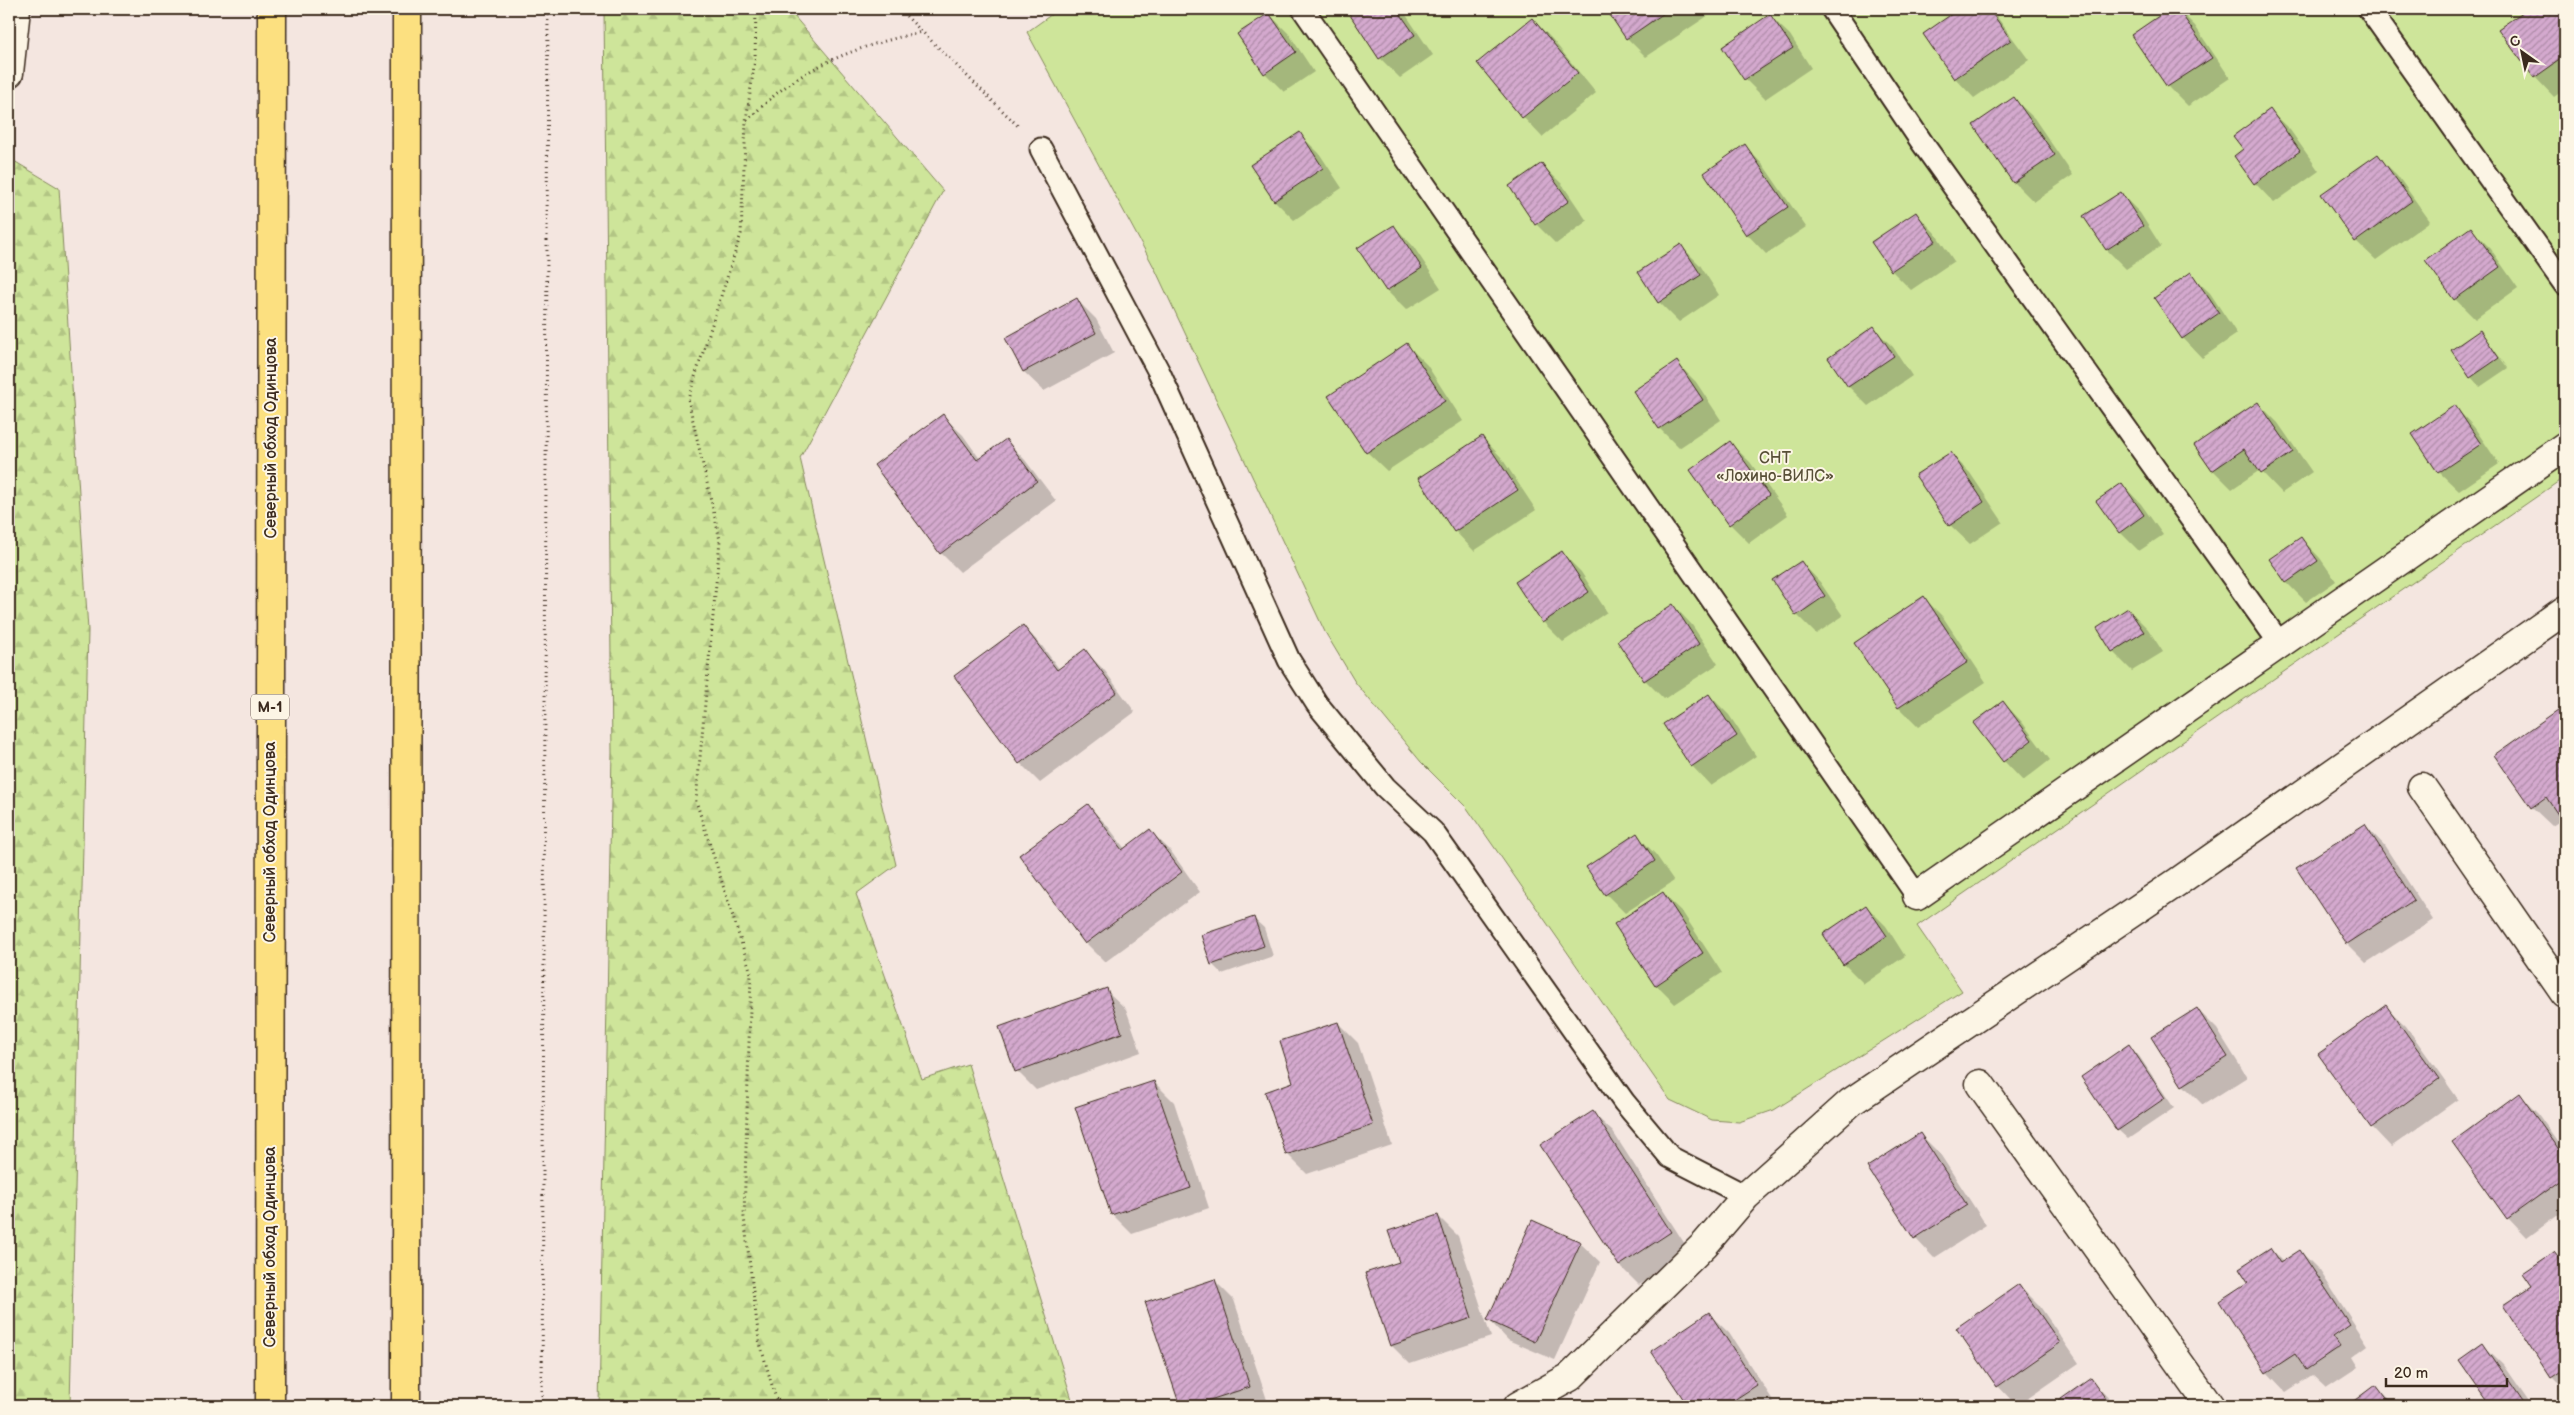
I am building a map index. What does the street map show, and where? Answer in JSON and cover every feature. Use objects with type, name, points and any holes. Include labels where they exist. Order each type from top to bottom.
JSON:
[{"type":"highway","name":"Северный обход Одинцова","points":[[270,1406],[272,9]]},
{"type":"highway","points":[[406,1406],[407,9]]},
{"type":"street","points":[[9,73],[16,9]]},
{"type":"street","points":[[1917,896],[2565,446]]},
{"type":"street","points":[[1518,1406],[1570,1377],[1705,1244],[1746,1196],[1851,1102],[2179,881],[2565,610]]},
{"type":"street","points":[[2422,787],[2565,994]]},
{"type":"street","points":[[1980,1084],[2210,1406]]},
{"type":"lane","points":[[1303,9],[1917,896]]},
{"type":"lane","points":[[1832,9],[1923,144],[2281,645]]},
{"type":"lane","points":[[2369,9],[2565,285]]},
{"type":"lane","points":[[1041,149],[1159,372],[1289,660],[1317,704],[1385,787],[1433,832],[1624,1102],[1670,1157],[1746,1196]]},
{"type":"path","points":[[542,1406],[548,9]]},
{"type":"path","points":[[756,9],[755,59],[746,121],[740,234],[688,399],[720,540],[696,801],[751,973],[744,1217],[759,1340],[778,1406]]},
{"type":"path","points":[[899,9],[1041,149]]},
{"type":"path","points":[[746,121],[788,85],[839,57],[876,42],[922,32]]},
{"type":"green space","points":[[604,9],[788,9],[943,191],[800,458],[896,865],[856,894],[922,1079],[968,1064],[1074,1406],[599,1406],[612,752]]},
{"type":"green space","name":"СНТ «Лохино-ВИЛС»","points":[[1059,9],[2565,9],[2565,477],[1917,926],[1962,991],[1774,1110],[1739,1122],[1712,1120],[1670,1100],[1467,808],[1421,762],[1355,682],[1325,632],[1155,269],[1027,32]]},
{"type":"green space","points":[[9,158],[59,188],[88,630],[70,1406],[9,1406]]},
{"type":"building","points":[[1346,9],[1397,9],[1415,35],[1379,59]]},
{"type":"building","points":[[1606,9],[1670,9],[1626,39]]},
{"type":"building","points":[[1959,9],[1989,9],[2011,40],[1954,79],[1923,34]]},
{"type":"building","points":[[2169,9],[2178,9],[2212,58],[2167,87],[2131,35]]},
{"type":"building","points":[[2527,9],[2565,9],[2565,56],[2534,78],[2498,29]]},
{"type":"building","points":[[1269,13],[1296,52],[1264,74],[1237,34]]},
{"type":"building","points":[[1770,14],[1793,48],[1744,80],[1722,47]]},
{"type":"building","points":[[1532,18],[1578,73],[1522,118],[1477,63]]},
{"type":"building","points":[[2014,97],[2055,155],[2013,183],[1973,125]]},
{"type":"building","points":[[2270,109],[2300,151],[2254,184],[2234,156],[2243,149],[2233,136]]},
{"type":"building","points":[[1300,132],[1323,168],[1274,201],[1250,165]]},
{"type":"building","points":[[1745,144],[1788,207],[1746,235],[1704,173]]},
{"type":"building","points":[[2378,154],[2412,201],[2355,242],[2321,194]]},
{"type":"building","points":[[1542,163],[1569,201],[1535,225],[1509,186]]},
{"type":"building","points":[[2121,192],[2143,226],[2106,250],[2083,216]]},
{"type":"building","points":[[1916,212],[1936,241],[1891,271],[1871,242]]},
{"type":"building","points":[[1394,225],[1422,268],[1386,291],[1357,248]]},
{"type":"building","points":[[2471,227],[2500,267],[2454,300],[2425,260]]},
{"type":"building","points":[[1681,244],[1701,275],[1658,303],[1638,272]]},
{"type":"building","points":[[2191,272],[2219,313],[2182,339],[2154,298]]},
{"type":"building","points":[[1077,298],[1096,333],[1023,372],[1005,338]]},
{"type":"building","points":[[1874,326],[1894,356],[1848,387],[1828,358]]},
{"type":"building","points":[[2480,330],[2499,358],[2470,378],[2451,350]]},
{"type":"building","points":[[1407,343],[1445,401],[1366,453],[1328,396]]},
{"type":"building","points":[[1677,361],[1703,400],[1659,429],[1633,391]]},
{"type":"building","points":[[2258,402],[2293,452],[2261,474],[2244,449],[2212,471],[2194,445]]},
{"type":"building","points":[[2455,405],[2481,444],[2438,473],[2412,434]]},
{"type":"building","points":[[943,414],[977,460],[1006,439],[1037,481],[940,554],[874,465]]},
{"type":"building","points":[[1482,436],[1518,490],[1454,532],[1418,478]]},
{"type":"building","points":[[1730,441],[1769,495],[1729,525],[1690,470]]},
{"type":"building","points":[[1951,452],[1984,502],[1949,526],[1915,475]]},
{"type":"building","points":[[2122,483],[2144,515],[2119,533],[2096,501]]},
{"type":"building","points":[[2301,537],[2318,561],[2286,583],[2269,559]]},
{"type":"building","points":[[1562,551],[1589,592],[1542,623],[1515,582]]},
{"type":"building","points":[[1801,561],[1825,596],[1796,616],[1772,580]]},
{"type":"building","points":[[1924,596],[1968,662],[1898,708],[1854,643]]},
{"type":"building","points":[[1673,604],[1699,644],[1644,681],[1617,641]]},
{"type":"building","points":[[2128,608],[2144,632],[2112,652],[2097,628]]},
{"type":"building","points":[[1023,625],[1057,670],[1085,649],[1117,692],[1019,764],[954,676]]},
{"type":"building","points":[[1709,694],[1737,736],[1691,767],[1663,724]]},
{"type":"building","points":[[2003,701],[2032,740],[2003,762],[1973,723]]},
{"type":"building","points":[[2565,705],[2565,825],[2546,797],[2531,808],[2494,755]]},
{"type":"building","points":[[1088,804],[1122,850],[1150,829],[1182,872],[1085,944],[1019,855]]},
{"type":"building","points":[[2365,824],[2414,900],[2346,944],[2296,868]]},
{"type":"building","points":[[1637,833],[1655,861],[1605,895],[1586,867]]},
{"type":"building","points":[[1663,892],[1703,953],[1655,986],[1614,924]]},
{"type":"building","points":[[1866,905],[1887,936],[1843,965],[1823,934]]},
{"type":"building","points":[[1254,917],[1264,946],[1211,965],[1201,935]]},
{"type":"building","points":[[1107,988],[1122,1033],[1015,1072],[999,1027]]},
{"type":"building","points":[[2386,1005],[2439,1079],[2371,1128],[2318,1054]]},
{"type":"building","points":[[2197,1008],[2228,1057],[2182,1086],[2151,1037]]},
{"type":"building","points":[[1338,1022],[1373,1125],[1286,1155],[1265,1092],[1293,1082],[1280,1041]]},
{"type":"building","points":[[2129,1044],[2165,1098],[2117,1131],[2081,1077]]},
{"type":"building","points":[[1154,1081],[1191,1188],[1111,1215],[1075,1107]]},
{"type":"building","points":[[2519,1093],[2565,1158],[2565,1177],[2507,1219],[2452,1142]]},
{"type":"building","points":[[1593,1111],[1671,1232],[1619,1266],[1540,1145]]},
{"type":"building","points":[[1920,1133],[1967,1205],[1914,1239],[1867,1167]]},
{"type":"building","points":[[1438,1215],[1472,1318],[1390,1346],[1365,1273],[1399,1262],[1388,1231]]},
{"type":"building","points":[[1532,1220],[1581,1242],[1535,1342],[1487,1320]]},
{"type":"building","points":[[2270,1248],[2280,1263],[2300,1250],[2350,1325],[2333,1337],[2340,1347],[2306,1370],[2295,1354],[2266,1373],[2219,1301],[2248,1282],[2239,1268]]},
{"type":"building","points":[[2554,1252],[2565,1266],[2565,1367],[2550,1377],[2503,1305],[2532,1286],[2523,1273]]},
{"type":"building","points":[[1215,1279],[1250,1387],[1191,1406],[1180,1406],[1145,1302]]},
{"type":"building","points":[[2019,1284],[2060,1343],[1997,1387],[1956,1328]]},
{"type":"building","points":[[1709,1312],[1757,1385],[1725,1406],[1688,1406],[1651,1351]]},
{"type":"building","points":[[2483,1343],[2526,1406],[2491,1406],[2459,1360]]},
{"type":"building","points":[[2091,1378],[2111,1406],[2051,1406]]},
{"type":"building","points":[[2375,1385],[2391,1406],[2347,1406]]}]
